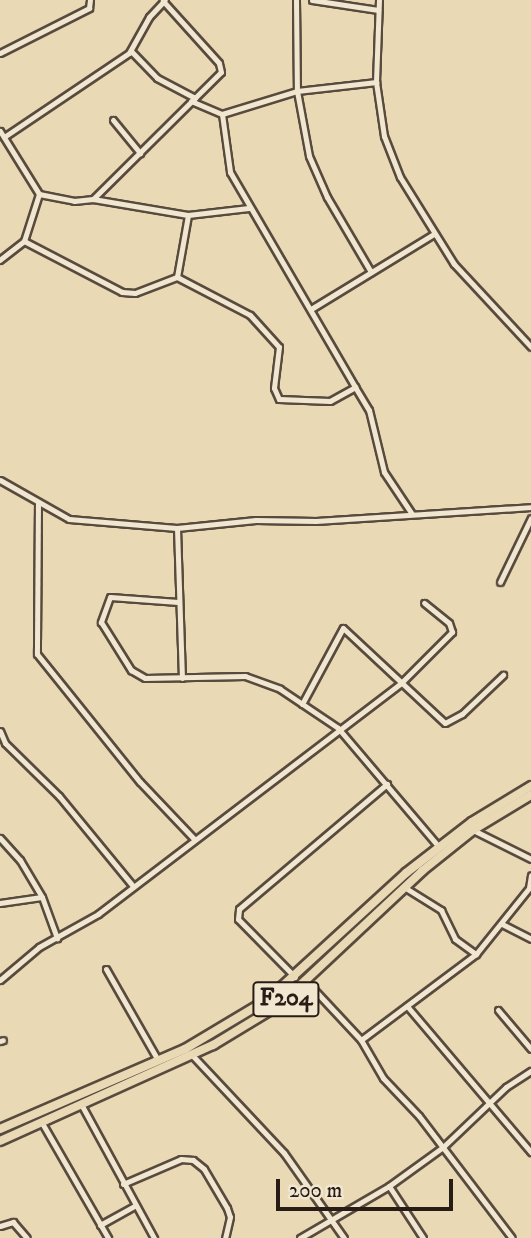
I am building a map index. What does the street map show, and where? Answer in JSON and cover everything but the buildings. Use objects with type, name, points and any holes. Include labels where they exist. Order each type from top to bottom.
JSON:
[{"type":"main road","name":"F204","points":[[0,1129],[209,1037],[295,977],[439,847],[531,786]]},
{"type":"main road","name":"F204","points":[[0,1141],[233,1035],[307,982],[404,887],[473,830],[531,795]]},
{"type":"street","points":[[0,52],[89,8],[90,0]]},
{"type":"street","points":[[296,0],[297,91],[309,156],[327,197],[371,272]]},
{"type":"street","points":[[312,0],[378,10]]},
{"type":"street","points":[[379,0],[376,82],[384,136],[394,163],[454,264],[531,347]]},
{"type":"street","points":[[93,199],[222,69],[164,1],[131,51],[2,134],[39,194],[74,201],[93,199],[188,215],[249,208]]},
{"type":"street","points":[[131,51],[157,78],[222,114],[297,91],[376,82]]},
{"type":"street","points":[[222,114],[230,172],[369,410],[384,472],[412,514]]},
{"type":"street","points":[[113,120],[140,153]]},
{"type":"street","points":[[0,260],[24,241],[39,194]]},
{"type":"street","points":[[177,277],[188,215]]},
{"type":"street","points":[[311,309],[434,234]]},
{"type":"street","points":[[24,241],[122,292],[135,293],[177,277],[250,315],[271,334],[280,355],[274,388],[279,399],[330,401],[355,387]]},
{"type":"street","points":[[0,480],[69,519],[177,528],[256,520],[531,507]]},
{"type":"street","points":[[38,502],[37,654],[140,782],[194,839]]},
{"type":"street","points":[[500,582],[531,518]]},
{"type":"street","points":[[177,528],[182,678]]},
{"type":"street","points":[[178,602],[110,597],[101,622],[135,674],[258,679],[302,704],[338,728],[439,847]]},
{"type":"street","points":[[0,980],[57,937],[98,914],[338,728],[402,682],[452,632],[449,623],[424,603]]},
{"type":"street","points":[[302,704],[344,628],[445,723],[462,714],[503,675]]},
{"type":"street","points":[[0,731],[5,743],[59,796],[133,886]]},
{"type":"street","points":[[295,977],[239,919],[239,909],[323,840],[348,812],[387,784]]},
{"type":"street","points":[[473,830],[531,860]]},
{"type":"street","points":[[0,838],[20,860],[42,897],[57,937]]},
{"type":"street","points":[[361,1040],[476,954],[529,888],[531,874]]},
{"type":"street","points":[[404,887],[441,910],[455,939],[476,954]]},
{"type":"street","points":[[0,904],[42,897]]},
{"type":"street","points":[[502,924],[531,939]]},
{"type":"street","points":[[106,969],[158,1060]]},
{"type":"street","points":[[307,982],[361,1040],[383,1078],[443,1147],[504,1231],[512,1238]]},
{"type":"street","points":[[407,1006],[531,1153]]},
{"type":"street","points":[[498,1010],[531,1049]]},
{"type":"street","points":[[192,1055],[284,1153],[344,1238]]},
{"type":"street","points":[[300,1238],[389,1186],[443,1147],[531,1071]]},
{"type":"street","points":[[81,1104],[122,1184],[154,1238]]},
{"type":"street","points":[[42,1123],[108,1238]]},
{"type":"street","points":[[122,1184],[181,1158],[193,1160],[204,1168],[227,1208],[230,1217],[225,1238]]},
{"type":"street","points":[[389,1186],[423,1238]]},
{"type":"street","points":[[100,1225],[134,1206]]},
{"type":"street","points":[[0,1226],[13,1222],[27,1238]]},
{"type":"street","points":[[496,1238],[504,1231]]}]
